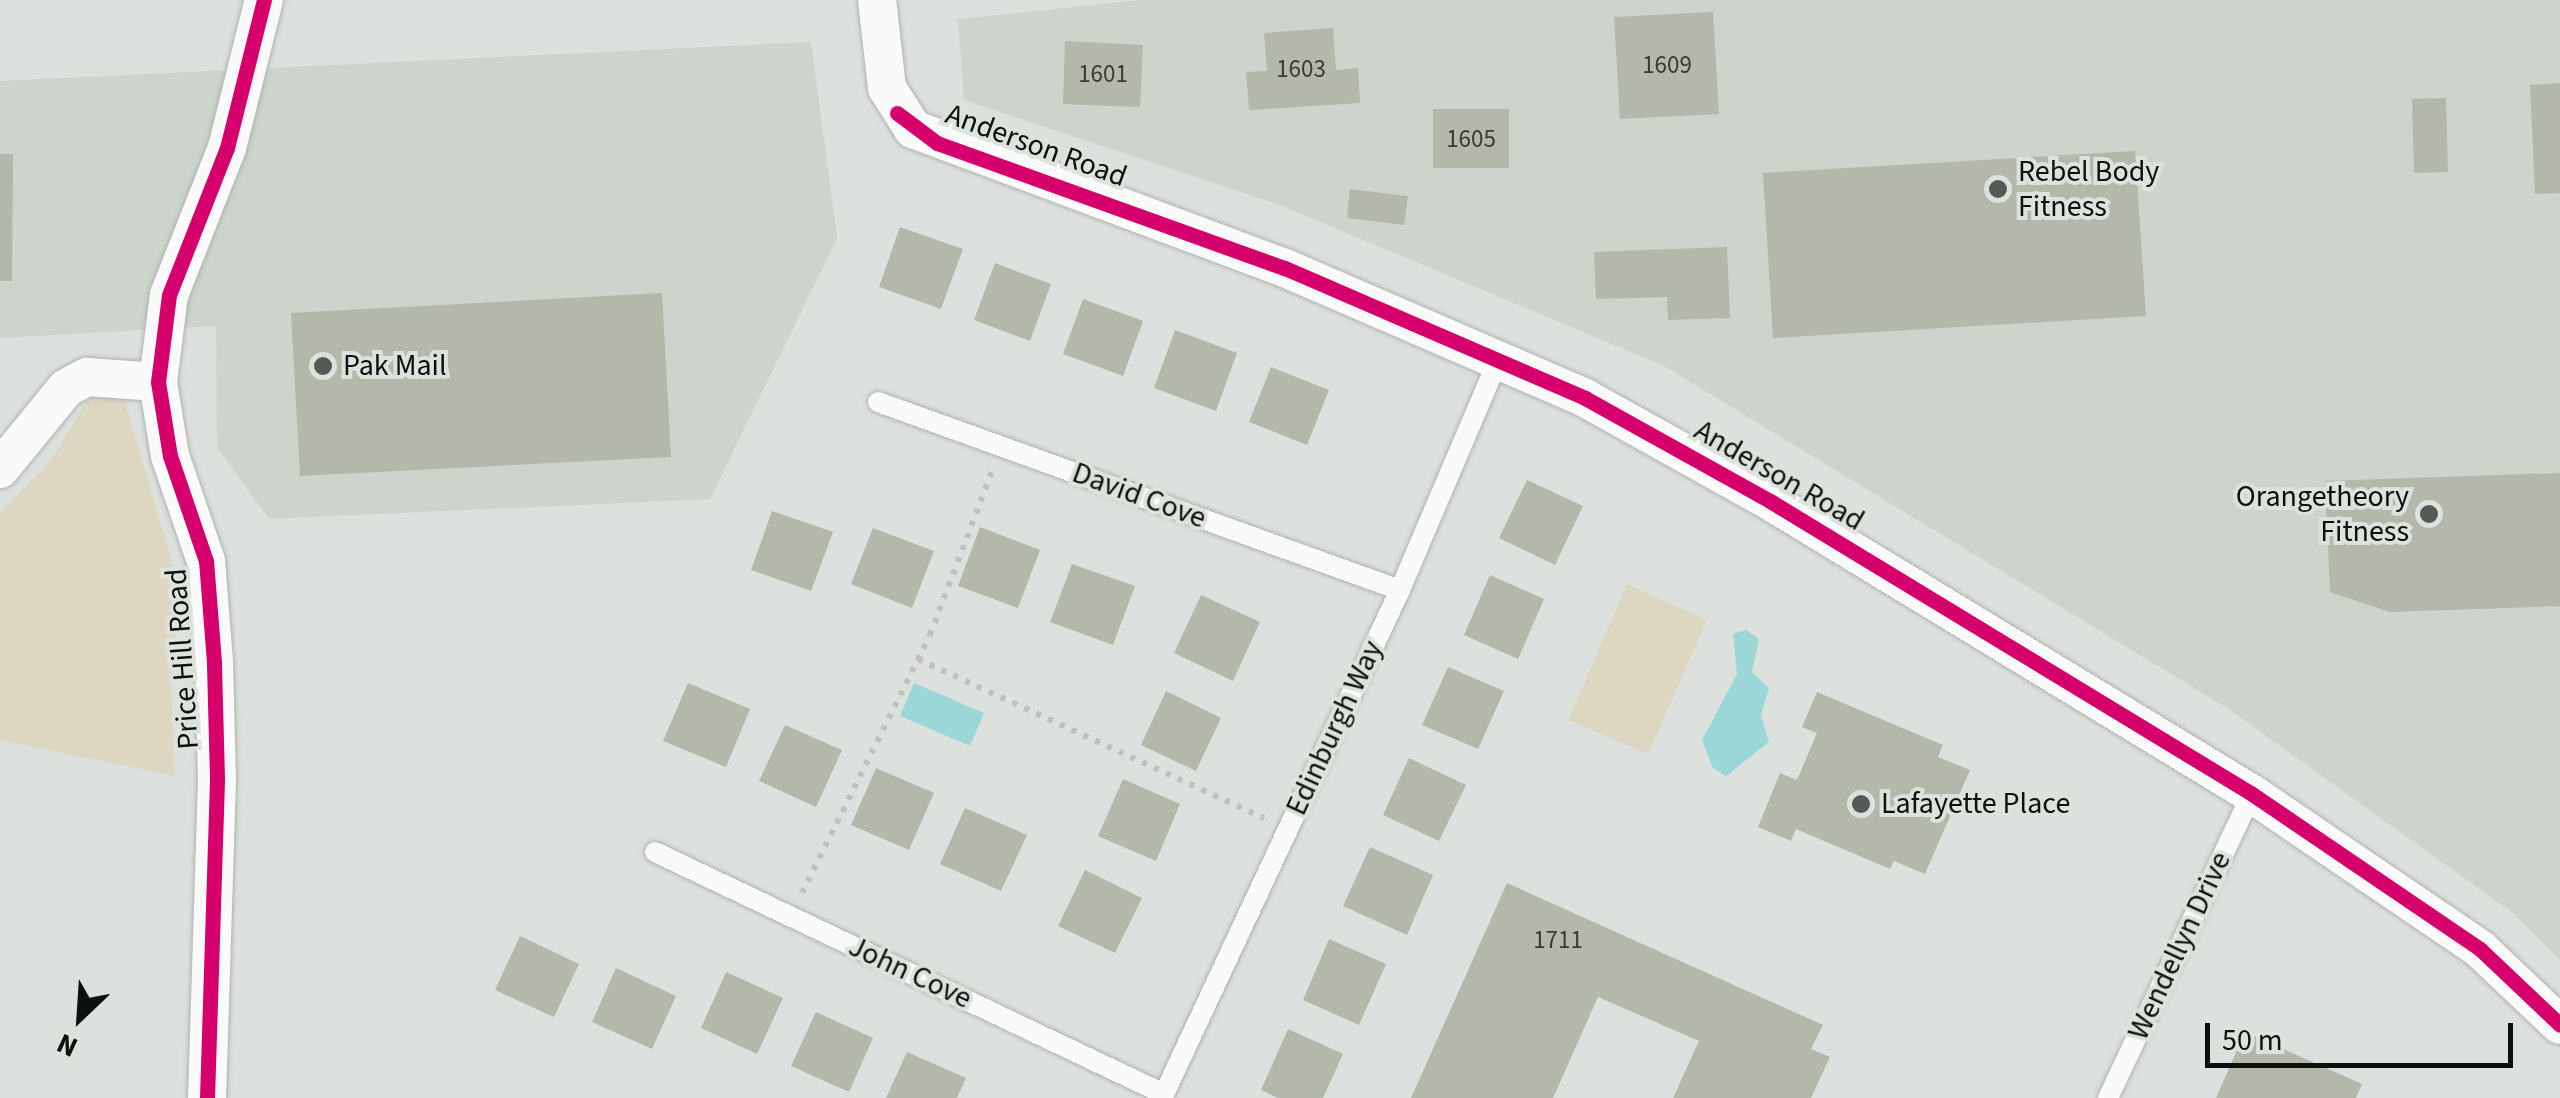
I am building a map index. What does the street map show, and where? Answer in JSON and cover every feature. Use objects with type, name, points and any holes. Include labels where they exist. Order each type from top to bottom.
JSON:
[{"type":"street","name":"Price Hill Road","points":[[207,1098],[218,779],[214,662],[206,560],[170,456],[158,382],[168,295],[226,148],[264,0]]},
{"type":"street","name":"Anderson Road","points":[[877,0],[886,88],[897,113],[936,143],[1285,268],[1499,358],[1770,501],[2252,794],[2480,949],[2560,1024]]},
{"type":"street","points":[[0,469],[66,388],[87,376],[158,382]]},
{"type":"lane","name":"Edinburgh Way","points":[[1164,1094],[1400,590],[1499,358]]},
{"type":"lane","name":"David Cove","points":[[878,402],[1400,590]]},
{"type":"lane","name":"Wendellyn Drive","points":[[2108,1098],[2252,794]]},
{"type":"lane","name":"John Cove","points":[[656,852],[1164,1094]]},
{"type":"path","points":[[791,916],[918,658],[1001,446]]},
{"type":"path","points":[[918,658],[1288,829]]},
{"type":"shaded area","points":[[1141,0],[2560,0],[2560,960],[2513,913],[2227,708],[1664,366],[1280,205],[964,100],[958,19]]},
{"type":"shaded area","points":[[811,42],[837,238],[710,499],[269,519],[217,447],[216,326],[0,338],[0,81]]},
{"type":"shaded area","points":[[91,394],[125,402],[181,593],[171,677],[175,776],[0,740],[0,513],[51,460]]},
{"type":"shaded area","points":[[1627,584],[1707,620],[1648,754],[1568,720]]},
{"type":"water","points":[[1746,630],[1759,639],[1752,672],[1769,688],[1761,715],[1769,742],[1726,776],[1713,768],[1702,740],[1737,674],[1733,634]]},
{"type":"water","points":[[914,683],[984,713],[970,746],[900,716]]},
{"type":"building","points":[[1713,12],[1719,114],[1620,119],[1614,17]]},
{"type":"building","points":[[1333,28],[1336,70],[1358,68],[1360,103],[1249,110],[1246,72],[1267,71],[1264,33]]},
{"type":"building","points":[[1065,41],[1143,45],[1140,107],[1063,104]]},
{"type":"building","points":[[2560,83],[2560,193],[2535,194],[2530,85]]},
{"type":"building","points":[[2446,98],[2448,172],[2414,173],[2412,99]]},
{"type":"building","points":[[1433,109],[1509,109],[1509,168],[1433,168]]},
{"type":"building","points":[[2135,151],[2146,316],[1773,338],[1763,173]]},
{"type":"building","points":[[0,154],[13,154],[12,281],[0,281]]},
{"type":"building","points":[[1350,189],[1408,196],[1404,225],[1347,218]]},
{"type":"building","points":[[900,227],[963,249],[941,309],[879,287]]},
{"type":"building","points":[[1727,247],[1730,318],[1668,320],[1667,297],[1596,299],[1594,252]]},
{"type":"building","points":[[995,263],[1051,284],[1030,341],[974,320]]},
{"type":"building","points":[[662,293],[671,457],[300,476],[291,313]]},
{"type":"building","points":[[1083,299],[1143,321],[1123,376],[1063,354]]},
{"type":"building","points":[[1175,330],[1237,353],[1216,411],[1154,388]]},
{"type":"building","points":[[1271,367],[1329,390],[1307,445],[1249,422]]},
{"type":"building","points":[[2560,473],[2560,606],[2390,612],[2330,592],[2325,481]]},
{"type":"building","points":[[1527,480],[1583,506],[1555,565],[1499,538]]},
{"type":"building","points":[[772,511],[833,532],[811,591],[751,570]]},
{"type":"building","points":[[980,527],[1040,550],[1018,608],[958,586]]},
{"type":"building","points":[[873,528],[934,551],[912,608],[851,584]]},
{"type":"building","points":[[1072,564],[1135,586],[1113,645],[1050,622]]},
{"type":"building","points":[[1490,575],[1544,599],[1518,659],[1464,635]]},
{"type":"building","points":[[1201,595],[1260,622],[1233,681],[1174,653]]},
{"type":"building","points":[[1448,667],[1504,691],[1478,749],[1422,725]]},
{"type":"building","points":[[688,683],[750,709],[726,767],[663,741]]},
{"type":"building","points":[[1166,691],[1221,718],[1196,771],[1141,745]]},
{"type":"building","name":"Lafayette Place","points":[[1817,692],[1943,745],[1938,757],[1970,770],[1925,874],[1894,861],[1890,869],[1796,829],[1791,841],[1758,827],[1780,773],[1797,780],[1817,733],[1802,727]]},
{"type":"building","points":[[785,725],[842,750],[816,807],[759,781]]},
{"type":"building","points":[[1409,758],[1466,785],[1439,841],[1383,815]]},
{"type":"building","points":[[876,768],[934,793],[909,850],[851,825]]},
{"type":"building","points":[[1123,779],[1180,804],[1156,861],[1098,836]]},
{"type":"building","points":[[965,808],[1027,835],[1001,891],[940,864]]},
{"type":"building","points":[[1370,847],[1433,875],[1407,935],[1343,906]]},
{"type":"building","points":[[1085,870],[1142,898],[1115,953],[1058,926]]},
{"type":"building","points":[[1507,883],[1823,1025],[1811,1049],[1830,1057],[1811,1098],[1673,1098],[1699,1041],[1598,997],[1553,1098],[1411,1098]]},
{"type":"building","points":[[520,936],[579,964],[554,1017],[495,990]]},
{"type":"building","points":[[1329,939],[1386,964],[1359,1025],[1303,1000]]},
{"type":"building","points":[[616,968],[676,996],[652,1049],[592,1022]]},
{"type":"building","points":[[726,972],[783,998],[757,1054],[701,1028]]},
{"type":"building","points":[[816,1012],[873,1038],[849,1092],[791,1066]]},
{"type":"building","points":[[1288,1029],[1343,1054],[1323,1098],[1278,1098],[1261,1090]]},
{"type":"building","points":[[2245,1032],[2362,1084],[2356,1098],[2216,1098]]},
{"type":"building","points":[[907,1052],[966,1078],[957,1098],[886,1098]]},
{"type":"cycle path","points":[[207,1098],[217,779],[214,662],[206,561],[170,456],[158,382],[169,295],[227,148],[264,0]]},
{"type":"cycle path","points":[[897,113],[937,143],[1285,268],[1585,398],[1770,501],[2252,794],[2480,949],[2560,1025]]},
{"type":"place","name":"Rebel Body Fitness","points":[[1998,189]]},
{"type":"place","name":"Pak Mail","points":[[323,366]]},
{"type":"place","name":"Orangetheory Fitness","points":[[2429,514]]},
{"type":"place","name":"Lafayette Place","points":[[1861,804]]}]
